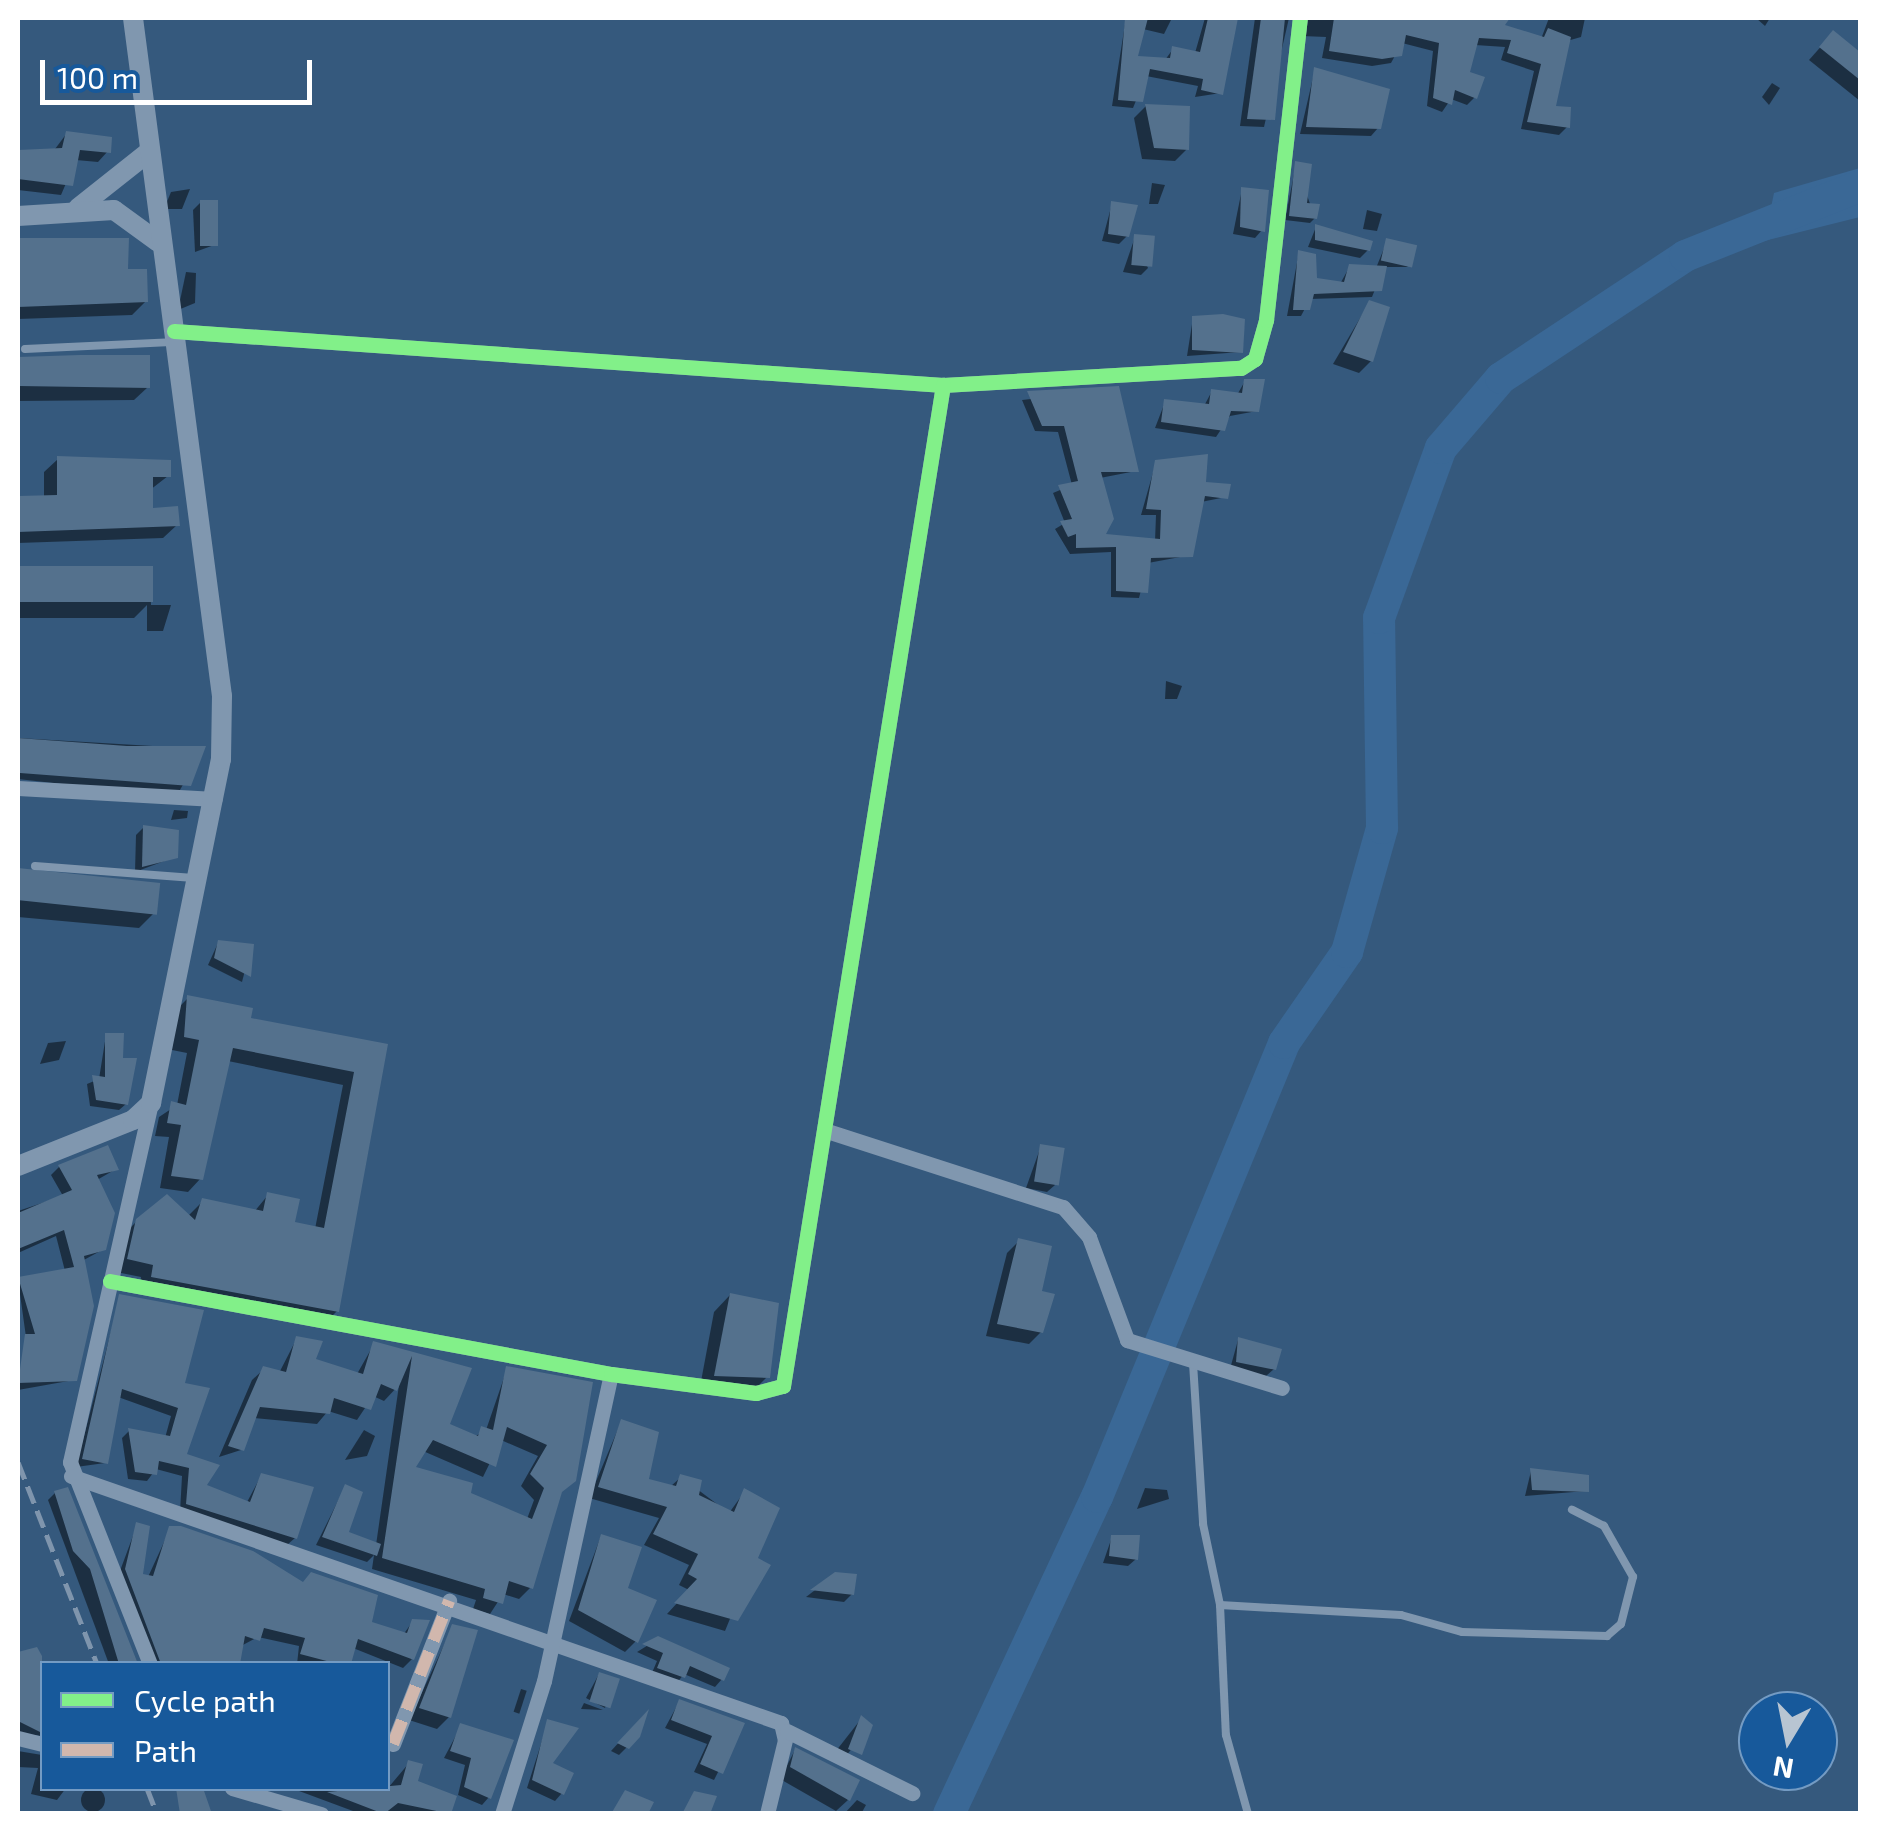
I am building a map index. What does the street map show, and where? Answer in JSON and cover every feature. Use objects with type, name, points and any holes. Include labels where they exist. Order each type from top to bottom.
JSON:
[{"type":"street","points":[[134,18],[158,242],[175,337],[222,696],[215,799],[71,1476],[149,1661]]},
{"type":"street","points":[[175,337],[943,384],[1194,374],[1254,359],[1300,18]]},
{"type":"street","points":[[74,211],[150,151]]},
{"type":"street","points":[[18,216],[74,211],[126,214],[158,242]]},
{"type":"street","points":[[110,1281],[611,1374],[756,1393],[782,1386],[943,384]]},
{"type":"street","points":[[18,788],[215,799]]},
{"type":"street","points":[[18,1166],[134,1120],[151,1103]]},
{"type":"street","points":[[824,1130],[1063,1207],[1089,1238],[1127,1340],[1145,1349],[1282,1388]]},
{"type":"street","points":[[502,1814],[554,1637],[611,1374]]},
{"type":"street","points":[[71,1476],[554,1637],[786,1731],[912,1793]]},
{"type":"street","points":[[393,1744],[449,1602]]},
{"type":"street","points":[[767,1814],[786,1731]]},
{"type":"street","points":[[242,1791],[320,1814]]},
{"type":"lane","points":[[25,349],[175,337]]},
{"type":"lane","points":[[35,866],[198,878]]},
{"type":"lane","points":[[1185,1360],[1203,1524],[1220,1605],[1226,1734],[1248,1814]]},
{"type":"lane","points":[[1220,1605],[1401,1616],[1462,1632],[1607,1636],[1621,1624],[1632,1577],[1604,1526],[1572,1510]]},
{"type":"water","points":[[1860,168],[1860,217],[1764,241],[1774,193]]},
{"type":"building","points":[[1125,18],[1148,18],[1138,56],[1170,58],[1172,46],[1200,52],[1208,18],[1238,18],[1223,95],[1201,90],[1203,79],[1150,69],[1143,102],[1118,100]]},
{"type":"building","points":[[1261,18],[1285,18],[1275,120],[1247,119]]},
{"type":"building","points":[[1334,18],[1510,18],[1505,25],[1544,37],[1548,28],[1571,37],[1556,106],[1571,107],[1570,128],[1527,122],[1541,64],[1507,53],[1511,40],[1479,38],[1470,72],[1485,77],[1477,99],[1455,90],[1452,105],[1433,98],[1439,43],[1406,35],[1402,56],[1382,59],[1329,51]]},
{"type":"building","points":[[1833,30],[1860,52],[1860,80],[1819,47]]},
{"type":"building","points":[[1314,67],[1390,89],[1381,129],[1306,127]]},
{"type":"building","points":[[1145,104],[1190,106],[1189,150],[1154,148]]},
{"type":"building","points":[[66,131],[112,137],[111,153],[80,150],[73,186],[18,179],[18,150],[62,148]]},
{"type":"building","points":[[1295,161],[1312,164],[1307,203],[1320,204],[1317,219],[1289,216]]},
{"type":"building","points":[[1241,187],[1269,190],[1265,232],[1240,227]]},
{"type":"building","points":[[200,200],[218,200],[218,246],[200,246]]},
{"type":"building","points":[[1111,201],[1138,205],[1129,237],[1108,234]]},
{"type":"building","points":[[1315,224],[1373,241],[1370,251],[1315,240]]},
{"type":"building","points":[[1134,234],[1155,236],[1152,267],[1131,265]]},
{"type":"building","points":[[18,238],[129,238],[128,269],[147,269],[148,302],[18,307]]},
{"type":"building","points":[[1386,238],[1417,245],[1412,268],[1381,260]]},
{"type":"building","points":[[1298,250],[1316,254],[1317,278],[1344,282],[1349,264],[1387,266],[1382,291],[1314,294],[1310,310],[1293,310]]},
{"type":"building","points":[[1369,300],[1390,307],[1373,362],[1343,352]]},
{"type":"building","points":[[1223,314],[1245,319],[1243,353],[1192,350],[1192,316]]},
{"type":"building","points":[[150,355],[150,388],[18,386],[18,357]]},
{"type":"building","points":[[1244,379],[1265,379],[1259,412],[1231,411],[1225,431],[1161,422],[1164,399],[1209,404],[1211,389],[1242,393]]},
{"type":"building","points":[[1119,386],[1139,472],[1101,472],[1114,519],[1106,534],[1160,539],[1161,510],[1146,509],[1155,460],[1208,454],[1206,482],[1231,484],[1228,499],[1205,496],[1193,557],[1151,558],[1148,593],[1116,591],[1116,547],[1076,548],[1076,534],[1068,537],[1060,521],[1072,519],[1058,485],[1078,481],[1064,426],[1042,426],[1027,391]]},
{"type":"building","points":[[57,456],[171,460],[171,477],[153,477],[153,508],[178,506],[180,526],[18,532],[18,496],[57,495]]},
{"type":"building","points":[[18,566],[153,566],[153,602],[18,602]]},
{"type":"building","points":[[18,738],[127,746],[206,746],[191,786],[20,773]]},
{"type":"building","points":[[143,825],[179,830],[178,858],[142,867]]},
{"type":"building","points":[[18,868],[160,883],[157,915],[18,900]]},
{"type":"building","points":[[218,940],[254,944],[251,977],[214,958]]},
{"type":"building","points":[[187,995],[253,1008],[251,1018],[388,1044],[339,1312],[151,1277],[153,1265],[127,1259],[136,1219],[167,1194],[195,1220],[202,1198],[263,1211],[267,1192],[300,1199],[295,1222],[324,1228],[354,1072],[233,1048],[203,1180],[171,1176],[181,1125],[167,1123],[171,1101],[186,1105],[199,1040],[184,1037]]},
{"type":"building","points":[[105,1033],[124,1033],[123,1058],[137,1058],[128,1105],[96,1100],[92,1075],[105,1077]]},
{"type":"building","points":[[1040,1144],[1065,1148],[1059,1185],[1034,1182]]},
{"type":"building","points":[[108,1145],[119,1170],[97,1175],[115,1213],[106,1250],[84,1256],[94,1306],[77,1381],[18,1383],[25,1334],[35,1334],[18,1277],[74,1267],[64,1230],[18,1249],[18,1213],[72,1190],[58,1165]]},
{"type":"building","points":[[1018,1238],[1052,1246],[1042,1291],[1055,1294],[1043,1333],[997,1324]]},
{"type":"building","points":[[730,1293],[779,1303],[770,1378],[714,1376]]},
{"type":"building","points":[[119,1294],[204,1310],[185,1383],[210,1388],[187,1454],[220,1465],[207,1485],[250,1502],[261,1473],[314,1487],[297,1539],[186,1504],[189,1468],[159,1461],[157,1475],[135,1472],[128,1428],[170,1436],[178,1408],[122,1389],[108,1464],[82,1459]]},
{"type":"building","points":[[296,1336],[323,1341],[316,1359],[363,1374],[373,1341],[472,1368],[450,1424],[478,1436],[481,1426],[493,1430],[506,1366],[593,1382],[576,1481],[562,1492],[533,1589],[509,1581],[503,1604],[483,1598],[485,1589],[382,1558],[412,1356],[397,1391],[381,1384],[371,1410],[334,1398],[330,1414],[260,1407],[244,1451],[228,1446],[263,1366],[286,1372]],"holes":[[[507,1427],[547,1445],[530,1474],[544,1488],[532,1519],[471,1493],[473,1483],[416,1467],[433,1440],[496,1467]]]},
{"type":"building","points":[[1238,1337],[1282,1349],[1276,1370],[1236,1362]]},
{"type":"building","points":[[621,1419],[659,1432],[649,1479],[676,1486],[680,1474],[702,1480],[699,1495],[734,1512],[744,1488],[780,1508],[758,1558],[771,1565],[738,1621],[674,1603],[697,1579],[688,1574],[698,1554],[653,1534],[667,1507],[598,1487]]},
{"type":"building","points":[[1530,1468],[1589,1475],[1589,1492],[1532,1490]]},
{"type":"building","points":[[345,1484],[363,1492],[349,1532],[381,1544],[377,1556],[322,1537]]},
{"type":"building","points":[[68,1487],[137,1661],[118,1661],[90,1569],[73,1551],[54,1491]]},
{"type":"building","points":[[136,1522],[150,1526],[143,1574],[153,1576],[169,1526],[181,1526],[253,1551],[303,1582],[311,1572],[378,1595],[372,1622],[407,1633],[412,1619],[430,1620],[414,1660],[358,1639],[352,1661],[327,1661],[300,1654],[305,1638],[264,1628],[260,1641],[245,1636],[241,1661],[160,1661],[125,1569]]},
{"type":"building","points":[[601,1534],[642,1547],[628,1588],[657,1600],[638,1643],[578,1610]]},
{"type":"building","points":[[1111,1535],[1140,1535],[1138,1560],[1109,1556]]},
{"type":"building","points":[[835,1572],[857,1574],[854,1595],[810,1590]]},
{"type":"building","points":[[452,1624],[478,1630],[451,1718],[419,1708]]},
{"type":"building","points":[[658,1636],[730,1668],[724,1681],[690,1666],[685,1678],[657,1668],[663,1653],[642,1644]]},
{"type":"building","points":[[37,1647],[42,1656],[40,1732],[18,1721],[18,1652]]},
{"type":"building","points":[[599,1672],[620,1679],[610,1708],[589,1701]]},
{"type":"building","points":[[679,1699],[745,1723],[723,1774],[700,1764],[712,1736],[671,1720]]},
{"type":"building","points":[[649,1709],[640,1737],[629,1749],[617,1743]]},
{"type":"building","points":[[861,1715],[873,1725],[862,1755],[848,1749]]},
{"type":"building","points":[[547,1719],[579,1728],[553,1763],[574,1773],[564,1795],[532,1780]]},
{"type":"building","points":[[460,1723],[514,1740],[491,1799],[464,1787],[471,1758],[450,1751]]},
{"type":"building","points":[[795,1747],[860,1780],[850,1801],[790,1767]]},
{"type":"building","points":[[408,1760],[423,1764],[418,1781],[457,1796],[451,1814],[398,1803],[384,1814],[327,1792],[390,1791],[390,1786],[401,1785]]},
{"type":"building","points":[[625,1790],[654,1802],[648,1814],[611,1814]]},
{"type":"building","points":[[176,1791],[204,1791],[212,1814],[180,1814]]},
{"type":"building","points":[[694,1791],[717,1796],[710,1814],[682,1814]]},
{"type":"waterway","points":[[949,1814],[1097,1497],[1284,1043],[1347,952],[1382,828],[1379,618],[1441,448],[1501,378],[1685,256],[1860,186]]},
{"type":"railway","points":[[18,1462],[96,1661]]},
{"type":"railway","points":[[148,1791],[157,1814]]},
{"type":"marked path","points":[[393,1744],[449,1601]]},
{"type":"cycle path","points":[[174,331],[943,385],[1241,368],[1255,359],[1266,320],[1300,18]]},
{"type":"cycle path","points":[[110,1281],[611,1374],[756,1393],[783,1386],[943,385]]}]
